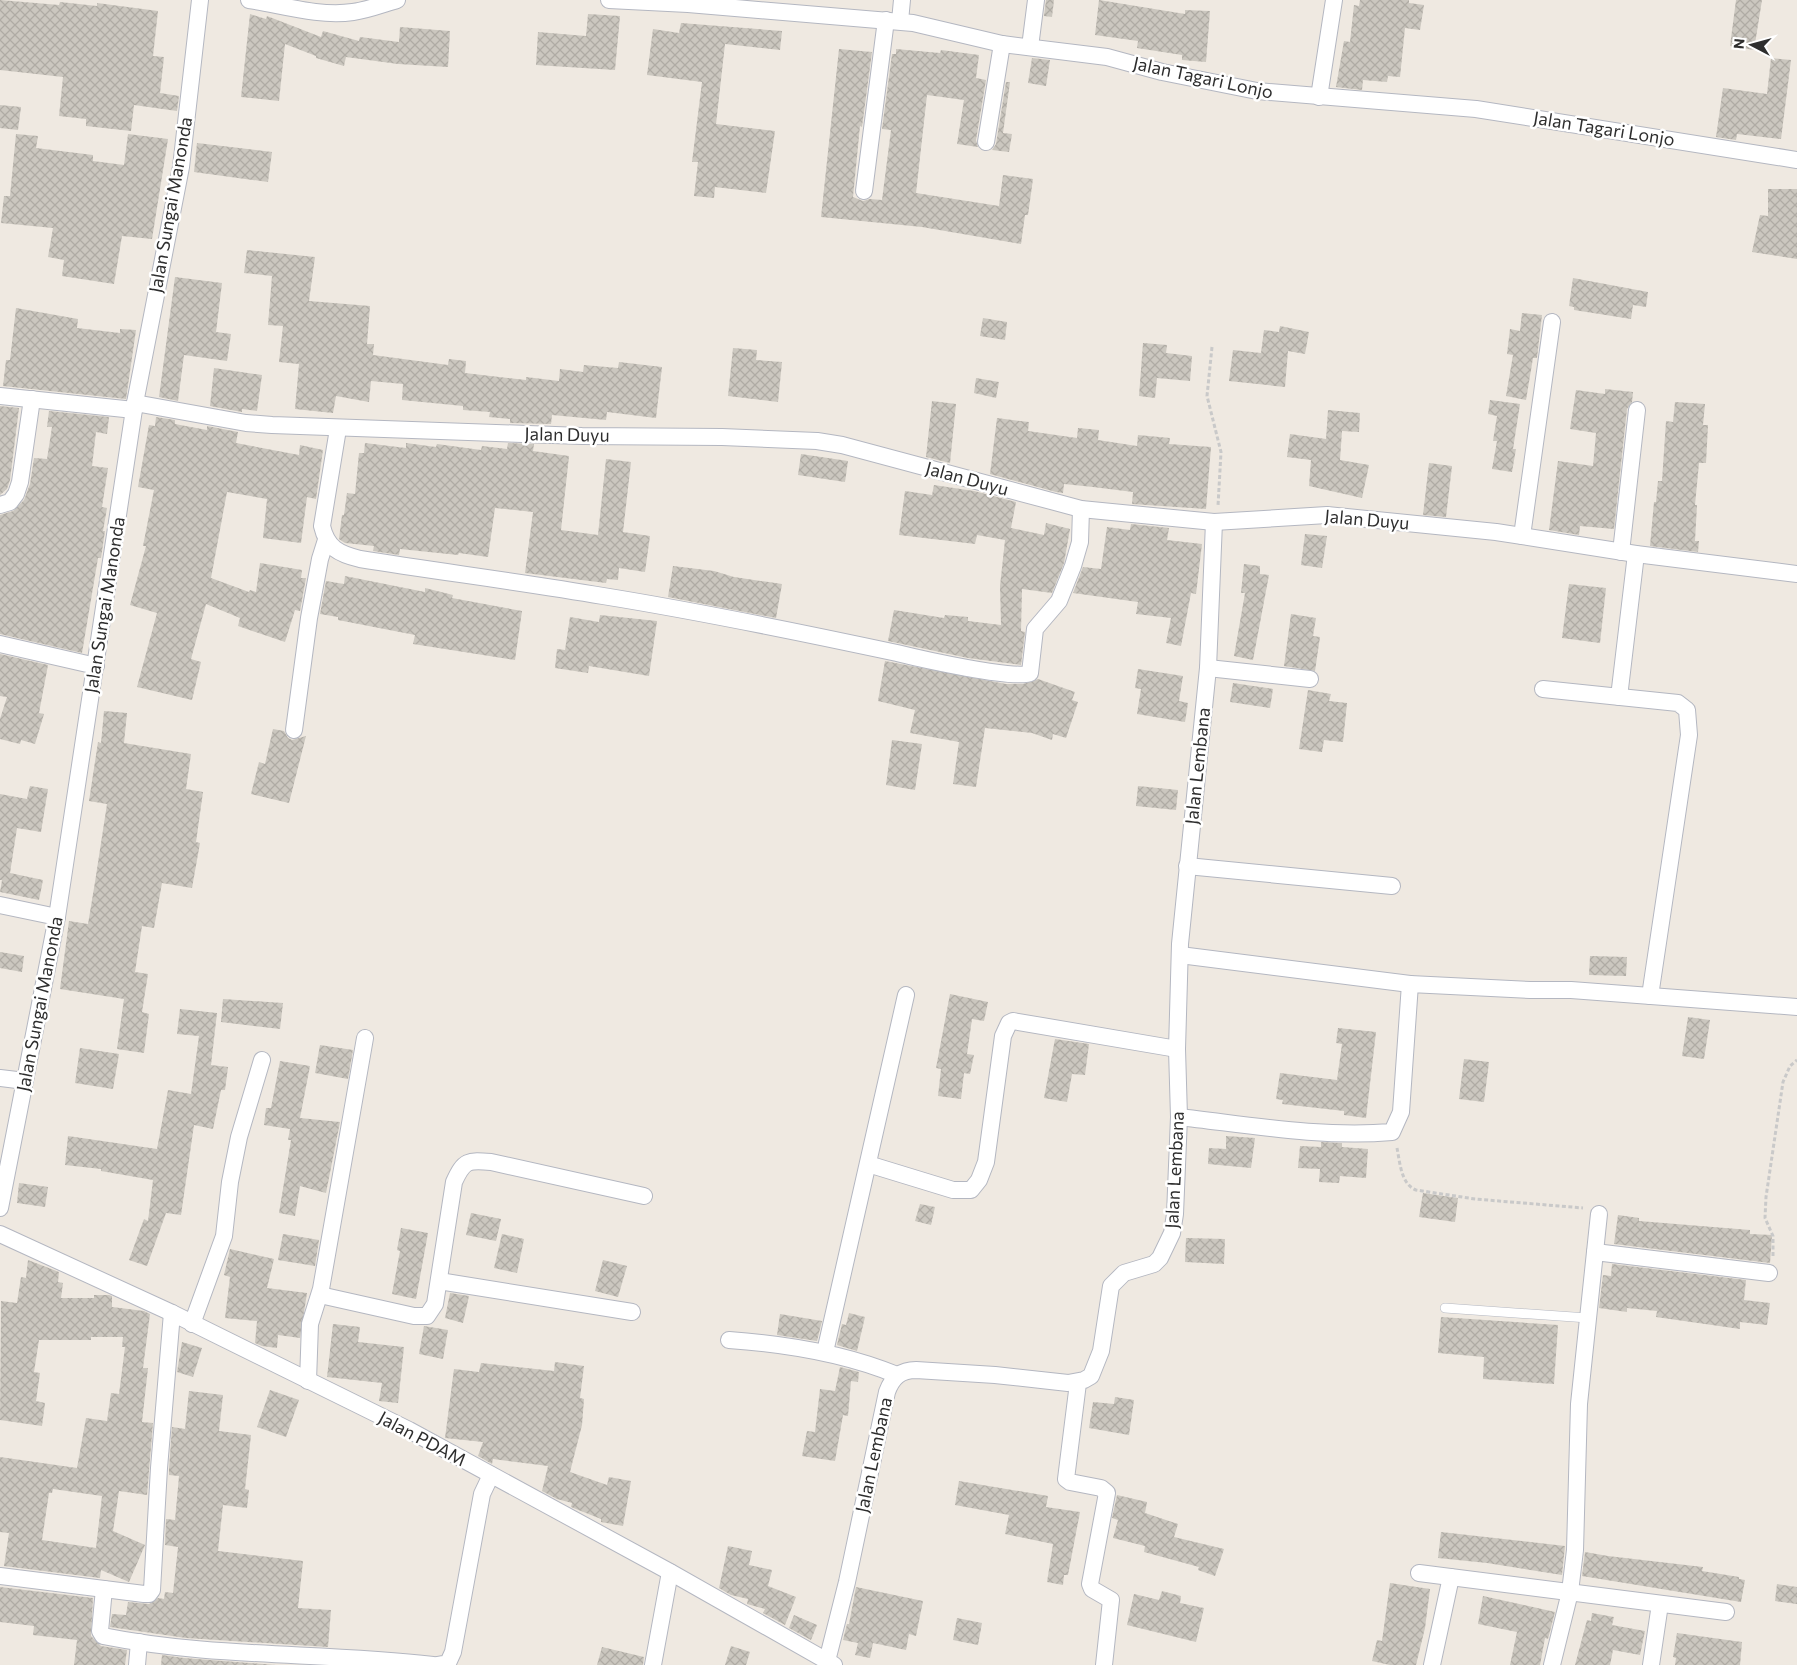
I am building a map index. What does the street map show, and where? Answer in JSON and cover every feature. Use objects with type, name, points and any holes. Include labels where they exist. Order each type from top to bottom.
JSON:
[{"type":"street","name":"Jalan Sungai Manonda","points":[[0,1208],[57,917],[135,407],[181,167],[200,0]]},
{"type":"street","points":[[249,0],[314,11],[343,13],[354,12],[398,0]]},
{"type":"street","name":"Jalan Tagari Lonjo","points":[[609,0],[803,7],[893,21],[1002,44],[1107,57],[1162,72],[1241,88],[1319,98],[1468,108],[1797,160]]},
{"type":"street","points":[[864,191],[893,21],[902,0]]},
{"type":"street","points":[[1030,47],[1036,0]]},
{"type":"street","points":[[1319,98],[1334,0]]},
{"type":"street","points":[[986,142],[1002,44]]},
{"type":"street","points":[[1522,536],[1552,322]]},
{"type":"street","name":"Jalan Duyu","points":[[0,396],[135,407],[246,423],[338,429],[817,441],[842,445],[1081,509],[1216,522],[1327,515],[1522,536],[1629,553],[1797,574]]},
{"type":"street","points":[[0,505],[10,502],[19,488],[32,399]]},
{"type":"street","points":[[1619,697],[1637,410]]},
{"type":"street","points":[[338,429],[322,526],[326,540],[336,551],[360,559],[618,598],[789,630],[914,657],[1005,674],[1026,676],[1031,670],[1035,629],[1059,601],[1073,566],[1080,542],[1081,509]]},
{"type":"street","name":"Jalan Lembana","points":[[829,1664],[887,1392],[897,1375],[916,1370],[1078,1383],[1091,1376],[1101,1351],[1111,1286],[1124,1273],[1154,1264],[1160,1258],[1171,1238],[1175,1214],[1179,1117],[1177,1049],[1180,955],[1187,866],[1208,668],[1216,522]]},
{"type":"street","points":[[294,730],[309,618],[320,559],[326,540]]},
{"type":"street","points":[[0,644],[96,666]]},
{"type":"street","points":[[1208,668],[1310,679]]},
{"type":"street","points":[[1542,689],[1678,703],[1687,710],[1689,723],[1650,996]]},
{"type":"street","points":[[1187,866],[1392,886]]},
{"type":"street","points":[[0,905],[57,917]]},
{"type":"street","points":[[1180,955],[1410,984],[1530,990],[1571,990],[1797,1007]]},
{"type":"street","points":[[1179,1117],[1305,1131],[1364,1134],[1392,1132],[1401,1112],[1410,984]]},
{"type":"street","points":[[825,1352],[906,995]]},
{"type":"street","points":[[868,1164],[953,1190],[971,1190],[979,1180],[986,1162],[1003,1036],[1006,1027],[1013,1021],[1177,1049]]},
{"type":"street","points":[[308,1381],[310,1324],[320,1294],[365,1038]]},
{"type":"street","points":[[192,1324],[224,1236],[230,1182],[239,1137],[262,1060]]},
{"type":"street","points":[[0,1078],[26,1081]]},
{"type":"street","points":[[320,1294],[414,1316],[427,1316],[434,1304],[454,1182],[461,1167],[472,1160],[491,1162],[644,1196]]},
{"type":"street","points":[[1552,1665],[1570,1592],[1577,1524],[1576,1463],[1578,1404],[1599,1214]]},
{"type":"street","name":"Jalan PDAM","points":[[0,1234],[172,1313],[409,1430],[670,1572],[829,1664]]},
{"type":"street","points":[[1596,1252],[1769,1273]]},
{"type":"street","points":[[438,1281],[632,1312]]},
{"type":"street","points":[[0,1576],[147,1594],[153,1586],[159,1468],[172,1313]]},
{"type":"street","points":[[729,1340],[825,1352],[864,1362],[897,1375]]},
{"type":"street","points":[[1078,1383],[1066,1479],[1070,1482],[1101,1488],[1107,1493],[1090,1584],[1092,1589],[1111,1600],[1104,1665]]},
{"type":"street","points":[[104,1589],[102,1634],[139,1642],[229,1653],[368,1658],[441,1664],[453,1652],[482,1494],[491,1475]]},
{"type":"street","points":[[654,1665],[670,1572]]},
{"type":"street","points":[[1419,1573],[1726,1612]]},
{"type":"street","points":[[1432,1665],[1452,1577]]},
{"type":"street","points":[[1651,1665],[1660,1604]]},
{"type":"street","points":[[136,1665],[139,1642]]},
{"type":"lane","points":[[1445,1308],[1588,1318]]},
{"type":"path","points":[[1212,347],[1206,396],[1221,452],[1216,522]]},
{"type":"path","points":[[1769,1273],[1772,1270],[1774,1242],[1765,1218],[1766,1197],[1784,1082],[1790,1066],[1797,1060]]},
{"type":"path","points":[[1392,1132],[1405,1180],[1411,1188],[1416,1190],[1475,1199],[1592,1209],[1599,1214]]},
{"type":"building","points":[[0,0],[59,5],[60,2],[97,6],[97,3],[158,11],[153,56],[164,57],[160,93],[179,96],[177,111],[134,105],[131,131],[86,126],[86,119],[59,116],[63,77],[0,70]]},
{"type":"building","points":[[1046,0],[1054,0],[1052,17],[1044,16]]},
{"type":"building","points":[[1099,0],[1185,14],[1185,10],[1210,11],[1206,62],[1182,60],[1182,55],[1137,48],[1138,41],[1095,35]]},
{"type":"building","points":[[1360,0],[1409,0],[1409,3],[1424,5],[1420,30],[1405,28],[1400,77],[1388,76],[1387,82],[1363,80],[1362,90],[1336,87],[1344,41],[1350,42],[1354,5],[1359,6]]},
{"type":"building","points":[[1736,0],[1762,0],[1754,50],[1730,46]]},
{"type":"building","points":[[250,14],[266,19],[267,16],[321,37],[323,31],[359,41],[360,37],[399,42],[400,27],[450,31],[448,67],[398,64],[346,57],[344,66],[316,58],[316,56],[285,44],[279,101],[241,97]]},
{"type":"building","points":[[588,14],[620,16],[615,70],[536,65],[538,32],[586,36]]},
{"type":"building","points":[[681,23],[782,31],[780,50],[725,44],[716,124],[775,131],[766,193],[715,187],[714,198],[694,196],[698,162],[692,162],[702,82],[647,75],[653,29],[679,33]]},
{"type":"building","points":[[839,49],[872,52],[862,127],[860,126],[853,197],[863,201],[870,199],[882,200],[891,130],[882,129],[892,54],[896,54],[896,49],[940,53],[941,50],[979,55],[976,78],[986,80],[976,140],[978,147],[957,144],[964,100],[927,95],[916,193],[999,206],[1003,175],[1033,179],[1028,215],[1025,215],[1021,244],[922,227],[821,217]]},
{"type":"building","points":[[1032,58],[1050,60],[1046,86],[1028,83]]},
{"type":"building","points":[[1771,58],[1791,60],[1781,139],[1737,134],[1736,140],[1716,137],[1723,88],[1767,94]]},
{"type":"building","points":[[1006,82],[1010,82],[1003,133],[1012,134],[1009,152],[992,150],[996,144]]},
{"type":"building","points":[[0,105],[21,107],[18,130],[0,128]]},
{"type":"building","points":[[16,134],[38,136],[36,148],[93,155],[93,161],[124,165],[128,134],[168,139],[152,239],[122,236],[114,284],[62,276],[64,260],[48,257],[53,228],[1,223],[4,196],[10,196]]},
{"type":"building","points":[[197,143],[272,152],[268,182],[194,172]]},
{"type":"building","points":[[1768,189],[1797,189],[1797,259],[1752,252],[1760,215],[1768,216]]},
{"type":"building","points":[[247,250],[315,257],[309,301],[370,306],[367,344],[374,344],[373,355],[448,365],[449,359],[466,361],[465,373],[526,380],[526,377],[559,381],[560,369],[583,372],[584,365],[618,368],[619,362],[662,367],[656,418],[607,412],[606,420],[552,415],[551,424],[510,423],[510,419],[489,417],[490,412],[463,410],[463,406],[402,400],[403,384],[371,381],[369,402],[336,396],[333,413],[295,409],[299,364],[279,362],[283,326],[268,325],[272,276],[244,273]]},
{"type":"building","points":[[175,277],[222,283],[216,332],[231,334],[227,361],[184,355],[178,401],[159,397]]},
{"type":"building","points":[[1573,278],[1648,292],[1646,307],[1633,305],[1631,319],[1574,310],[1574,307],[1569,306]]},
{"type":"building","points":[[16,308],[78,319],[77,328],[120,333],[120,329],[136,330],[126,399],[3,386],[6,360],[10,360]]},
{"type":"building","points":[[1522,313],[1542,315],[1537,358],[1533,358],[1526,400],[1506,396],[1513,355],[1507,354],[1510,329],[1520,331]]},
{"type":"building","points":[[983,318],[1007,322],[1005,340],[980,336]]},
{"type":"building","points":[[1280,326],[1309,332],[1305,354],[1288,351],[1285,387],[1229,381],[1233,350],[1261,353],[1264,330],[1279,332]]},
{"type":"building","points":[[1143,343],[1167,345],[1166,353],[1192,356],[1190,381],[1157,378],[1155,398],[1139,396]]},
{"type":"building","points":[[733,348],[757,350],[756,360],[782,362],[778,402],[728,396]]},
{"type":"building","points":[[214,368],[262,375],[257,411],[242,409],[242,412],[210,406]]},
{"type":"building","points":[[976,378],[999,382],[996,398],[974,393]]},
{"type":"building","points":[[1605,389],[1633,392],[1632,402],[1627,409],[1614,529],[1580,526],[1579,535],[1549,530],[1558,461],[1593,466],[1596,433],[1570,429],[1576,390],[1605,394]]},
{"type":"building","points":[[1490,400],[1520,404],[1513,449],[1516,449],[1512,472],[1492,469],[1497,441],[1493,441],[1497,416],[1488,414]]},
{"type":"building","points":[[932,401],[956,404],[950,463],[926,457]]},
{"type":"building","points":[[1675,402],[1705,404],[1703,425],[1708,425],[1706,463],[1699,463],[1695,505],[1697,505],[1695,541],[1699,541],[1698,552],[1650,546],[1654,502],[1656,502],[1658,481],[1662,481],[1666,421],[1673,422]]},
{"type":"building","points":[[0,406],[19,408],[10,480],[7,489],[0,495]]},
{"type":"building","points":[[1328,410],[1360,413],[1359,432],[1342,431],[1340,460],[1369,465],[1362,498],[1309,486],[1311,460],[1287,457],[1290,434],[1326,439]]},
{"type":"building","points":[[49,411],[109,417],[107,434],[96,432],[92,466],[108,468],[102,507],[107,508],[101,558],[98,558],[82,653],[0,634],[0,515],[13,511],[24,500],[30,484],[34,458],[47,459],[52,427],[47,427]]},
{"type":"building","points":[[156,417],[175,420],[175,424],[207,430],[207,426],[238,432],[236,443],[299,455],[300,445],[323,450],[316,499],[307,497],[301,543],[263,538],[267,499],[227,492],[211,578],[249,592],[250,590],[256,592],[260,563],[302,570],[301,578],[306,578],[300,611],[295,610],[285,642],[238,626],[240,618],[206,604],[191,659],[201,662],[192,700],[137,687],[157,613],[130,605],[146,546],[143,546],[154,490],[138,487],[149,425],[155,426]]},
{"type":"building","points":[[997,418],[1029,422],[1028,431],[1077,438],[1078,428],[1099,430],[1098,440],[1137,446],[1138,435],[1170,438],[1169,444],[1211,447],[1206,509],[1132,504],[1133,492],[1093,487],[1064,484],[1063,493],[1056,492],[990,474]]},
{"type":"building","points":[[365,443],[406,448],[406,443],[436,447],[437,444],[481,450],[482,446],[507,449],[508,443],[534,444],[533,451],[569,456],[561,530],[598,535],[606,459],[631,462],[623,532],[650,536],[645,572],[619,568],[618,580],[607,579],[606,583],[525,573],[533,512],[495,508],[488,557],[400,549],[399,555],[373,551],[374,546],[345,543],[339,539],[342,515],[344,515],[347,493],[355,494],[359,453],[364,453]]},
{"type":"building","points":[[801,454],[848,461],[845,482],[798,475]]},
{"type":"building","points":[[1429,463],[1452,466],[1446,517],[1423,515]]},
{"type":"building","points":[[934,485],[974,491],[1016,502],[1011,528],[1044,535],[1046,523],[1070,529],[1064,563],[1052,593],[1022,589],[1021,631],[1025,632],[1021,665],[968,658],[888,641],[894,610],[944,618],[945,615],[968,617],[968,621],[1001,625],[1000,586],[1005,540],[977,535],[975,544],[899,535],[905,491],[932,495]]},
{"type":"building","points":[[1131,524],[1169,528],[1167,540],[1202,544],[1196,594],[1191,593],[1181,646],[1166,643],[1171,618],[1136,614],[1138,602],[1073,593],[1083,567],[1101,569],[1107,527],[1130,530]]},
{"type":"building","points":[[1305,534],[1327,536],[1322,568],[1301,565]]},
{"type":"building","points":[[1244,564],[1260,566],[1260,574],[1269,575],[1253,660],[1234,656],[1245,593],[1241,593]]},
{"type":"building","points":[[673,566],[714,571],[734,577],[782,584],[776,618],[668,597]]},
{"type":"building","points":[[345,576],[425,592],[425,588],[453,595],[452,598],[522,611],[515,660],[413,644],[415,635],[338,620],[338,617],[320,614],[326,581],[344,584]]},
{"type":"building","points":[[1569,584],[1606,588],[1600,643],[1562,638]]},
{"type":"building","points":[[1291,614],[1316,618],[1313,636],[1320,637],[1315,671],[1284,666]]},
{"type":"building","points":[[600,615],[657,621],[649,676],[589,666],[588,673],[555,668],[557,649],[565,650],[570,617],[599,622]]},
{"type":"building","points":[[0,654],[48,665],[39,713],[44,714],[35,744],[21,740],[20,744],[0,739],[0,719],[7,697],[0,696]]},
{"type":"building","points":[[885,661],[1006,684],[1023,684],[1038,679],[1075,692],[1072,700],[1078,702],[1066,738],[1053,734],[1052,740],[1032,733],[985,728],[976,787],[953,784],[959,742],[910,733],[915,710],[878,701]]},
{"type":"building","points":[[1138,669],[1183,676],[1179,701],[1188,703],[1185,722],[1137,714],[1141,689],[1135,688]]},
{"type":"building","points":[[1233,683],[1273,689],[1270,708],[1230,702]]},
{"type":"building","points":[[1308,690],[1331,694],[1329,701],[1347,703],[1343,742],[1324,740],[1322,752],[1299,749]]},
{"type":"building","points":[[104,711],[127,713],[124,743],[191,754],[186,789],[203,792],[196,842],[200,843],[192,888],[162,883],[154,928],[142,926],[135,972],[148,974],[142,1012],[149,1014],[144,1053],[117,1049],[124,999],[60,989],[69,921],[88,924],[95,882],[107,804],[89,801],[98,742],[101,743]]},
{"type":"building","points":[[273,729],[284,731],[288,738],[292,740],[306,736],[289,803],[251,794],[259,762],[265,764]]},
{"type":"building","points":[[892,740],[922,744],[915,790],[886,785]]},
{"type":"building","points":[[30,786],[48,789],[41,832],[17,828],[10,873],[43,880],[39,900],[0,892],[2,880],[0,880],[0,794],[27,799]]},
{"type":"building","points":[[1138,786],[1178,790],[1176,810],[1136,806]]},
{"type":"building","points":[[0,952],[24,956],[22,972],[0,968]]},
{"type":"building","points":[[1590,956],[1627,957],[1626,976],[1589,975]]},
{"type":"building","points":[[950,994],[988,1002],[984,1021],[972,1019],[967,1054],[974,1055],[970,1074],[964,1073],[961,1099],[938,1096],[941,1069],[936,1068]]},
{"type":"building","points":[[223,999],[283,1003],[280,1029],[221,1022]]},
{"type":"building","points":[[180,1009],[217,1013],[211,1065],[228,1067],[225,1090],[221,1090],[213,1129],[194,1125],[181,1215],[166,1213],[147,1266],[129,1260],[144,1219],[148,1221],[153,1180],[101,1171],[101,1169],[65,1165],[68,1136],[157,1149],[168,1090],[191,1094],[199,1036],[177,1034]]},
{"type":"building","points":[[1688,1017],[1710,1020],[1704,1059],[1682,1056]]},
{"type":"building","points":[[1338,1028],[1376,1032],[1366,1118],[1344,1115],[1344,1111],[1282,1104],[1283,1100],[1276,1099],[1280,1073],[1337,1080],[1342,1044],[1336,1043]]},
{"type":"building","points":[[1055,1039],[1089,1044],[1085,1075],[1072,1074],[1067,1102],[1044,1098]]},
{"type":"building","points":[[320,1045],[353,1050],[348,1079],[315,1073]]},
{"type":"building","points":[[80,1048],[119,1054],[113,1089],[75,1083]]},
{"type":"building","points":[[1464,1059],[1489,1062],[1484,1102],[1459,1099]]},
{"type":"building","points":[[280,1061],[310,1066],[300,1118],[340,1122],[326,1193],[300,1186],[295,1216],[279,1213],[291,1140],[288,1140],[290,1129],[264,1125],[266,1108],[271,1108]]},
{"type":"building","points":[[1226,1136],[1255,1138],[1251,1168],[1208,1164],[1209,1148],[1226,1149]]},
{"type":"building","points":[[1321,1142],[1342,1143],[1342,1147],[1368,1149],[1366,1178],[1340,1176],[1339,1183],[1319,1182],[1320,1169],[1298,1168],[1300,1146],[1321,1147]]},
{"type":"building","points":[[19,1183],[48,1187],[45,1207],[17,1203]]},
{"type":"building","points":[[1423,1193],[1458,1198],[1455,1222],[1419,1217]]},
{"type":"building","points":[[920,1204],[935,1207],[931,1225],[915,1221]]},
{"type":"building","points":[[471,1213],[501,1219],[496,1241],[466,1235]]},
{"type":"building","points":[[1618,1215],[1639,1218],[1639,1221],[1750,1230],[1750,1234],[1772,1235],[1770,1263],[1614,1244]]},
{"type":"building","points":[[401,1228],[428,1233],[416,1299],[392,1294],[400,1251],[397,1250]]},
{"type":"building","points":[[283,1234],[319,1240],[315,1266],[278,1260]]},
{"type":"building","points":[[502,1234],[524,1239],[517,1273],[494,1268]]},
{"type":"building","points":[[1186,1238],[1225,1239],[1224,1264],[1185,1262]]},
{"type":"building","points":[[230,1249],[274,1259],[267,1288],[307,1293],[300,1338],[278,1335],[277,1348],[262,1346],[255,1343],[257,1321],[225,1318],[230,1277],[224,1275]]},
{"type":"building","points":[[28,1260],[59,1272],[58,1282],[63,1283],[61,1298],[94,1298],[94,1295],[109,1295],[112,1296],[112,1307],[144,1311],[150,1314],[143,1368],[148,1368],[142,1422],[153,1423],[147,1495],[119,1491],[113,1531],[145,1545],[129,1582],[101,1570],[100,1578],[4,1566],[9,1533],[0,1532],[0,1457],[77,1468],[86,1418],[107,1421],[111,1393],[119,1394],[125,1347],[122,1347],[123,1337],[91,1337],[91,1340],[39,1340],[34,1372],[40,1373],[36,1401],[45,1403],[42,1426],[0,1420],[1,1301],[17,1303],[21,1277],[26,1278]],"holes":[[[53,1489],[102,1496],[96,1548],[42,1540],[49,1493],[52,1493]]]},
{"type":"building","points":[[603,1260],[627,1266],[618,1297],[595,1291]]},
{"type":"building","points":[[1612,1264],[1746,1280],[1744,1300],[1770,1303],[1767,1325],[1740,1322],[1740,1329],[1656,1317],[1657,1311],[1627,1308],[1627,1312],[1599,1308],[1603,1275],[1611,1276]]},
{"type":"building","points":[[450,1293],[469,1296],[463,1323],[445,1318]]},
{"type":"building","points":[[849,1313],[865,1317],[857,1351],[837,1345],[842,1324],[846,1325]]},
{"type":"building","points":[[780,1314],[822,1321],[817,1341],[777,1335]]},
{"type":"building","points":[[1441,1317],[1558,1325],[1554,1384],[1483,1379],[1484,1357],[1438,1353]]},
{"type":"building","points":[[333,1324],[360,1327],[358,1342],[404,1347],[398,1403],[379,1401],[382,1383],[327,1377]]},
{"type":"building","points":[[424,1326],[448,1330],[443,1359],[419,1354]]},
{"type":"building","points":[[182,1342],[202,1348],[193,1377],[177,1372]]},
{"type":"building","points":[[555,1362],[584,1366],[580,1398],[584,1399],[582,1425],[570,1472],[607,1485],[609,1477],[631,1481],[623,1526],[601,1522],[601,1519],[571,1507],[572,1503],[557,1499],[542,1491],[548,1466],[493,1459],[492,1464],[478,1456],[483,1442],[445,1438],[454,1369],[479,1372],[481,1363],[554,1371]]},
{"type":"building","points":[[840,1367],[859,1372],[858,1382],[851,1381],[848,1416],[843,1415],[835,1461],[802,1456],[807,1431],[815,1432],[820,1389],[835,1391]]},
{"type":"building","points":[[270,1390],[299,1400],[286,1437],[257,1427]]},
{"type":"building","points":[[189,1391],[223,1395],[219,1431],[251,1435],[245,1489],[249,1490],[247,1508],[223,1505],[218,1551],[303,1561],[298,1608],[331,1610],[328,1647],[186,1638],[110,1627],[112,1614],[126,1615],[128,1602],[149,1604],[158,1598],[164,1599],[165,1592],[173,1593],[178,1547],[165,1545],[166,1519],[175,1520],[179,1476],[169,1475],[172,1427],[185,1429]]},
{"type":"building","points":[[1115,1397],[1134,1400],[1129,1435],[1089,1428],[1093,1402],[1114,1404]]},
{"type":"building","points":[[959,1481],[1048,1496],[1046,1507],[1080,1512],[1068,1575],[1064,1575],[1063,1585],[1047,1582],[1053,1544],[1005,1534],[1009,1515],[955,1505]]},
{"type":"building","points":[[1117,1495],[1147,1502],[1145,1513],[1178,1524],[1174,1537],[1224,1549],[1215,1576],[1198,1570],[1199,1567],[1144,1552],[1145,1546],[1113,1538],[1118,1520],[1112,1518]]},
{"type":"building","points":[[1441,1532],[1565,1546],[1562,1575],[1487,1563],[1438,1558]]},
{"type":"building","points":[[728,1546],[752,1551],[749,1565],[772,1570],[768,1586],[796,1597],[785,1625],[763,1613],[765,1609],[747,1604],[748,1599],[731,1595],[719,1588]]},
{"type":"building","points":[[1585,1552],[1703,1567],[1702,1571],[1739,1577],[1739,1579],[1745,1580],[1741,1602],[1582,1576]]},
{"type":"building","points":[[1390,1583],[1430,1589],[1425,1628],[1416,1665],[1390,1665],[1372,1661],[1377,1640],[1382,1641]]},
{"type":"building","points":[[1777,1584],[1797,1587],[1797,1604],[1775,1601]]},
{"type":"building","points":[[0,1587],[93,1598],[91,1636],[101,1646],[127,1650],[125,1665],[74,1665],[77,1640],[33,1635],[34,1626],[0,1622]]},
{"type":"building","points":[[856,1587],[923,1601],[916,1636],[909,1634],[906,1650],[873,1643],[870,1658],[855,1655],[858,1643],[843,1640],[847,1624],[849,1624]]},
{"type":"building","points":[[1162,1591],[1181,1596],[1180,1603],[1204,1608],[1196,1642],[1127,1625],[1134,1594],[1159,1600]]},
{"type":"building","points":[[1483,1596],[1555,1612],[1548,1639],[1545,1638],[1540,1665],[1510,1665],[1517,1632],[1478,1624]]},
{"type":"building","points":[[1592,1613],[1614,1617],[1612,1625],[1645,1631],[1640,1655],[1613,1650],[1610,1665],[1575,1665],[1587,1620],[1591,1621]]},
{"type":"building","points":[[794,1615],[817,1625],[811,1640],[789,1628]]},
{"type":"building","points":[[957,1618],[982,1623],[978,1645],[953,1640]]},
{"type":"building","points":[[1677,1633],[1742,1642],[1740,1665],[1675,1665],[1676,1658],[1673,1657]]},
{"type":"building","points":[[731,1646],[750,1652],[746,1665],[725,1665]]},
{"type":"building","points":[[602,1647],[644,1657],[643,1665],[597,1665]]},
{"type":"building","points":[[162,1655],[184,1658],[276,1665],[161,1665]]}]
